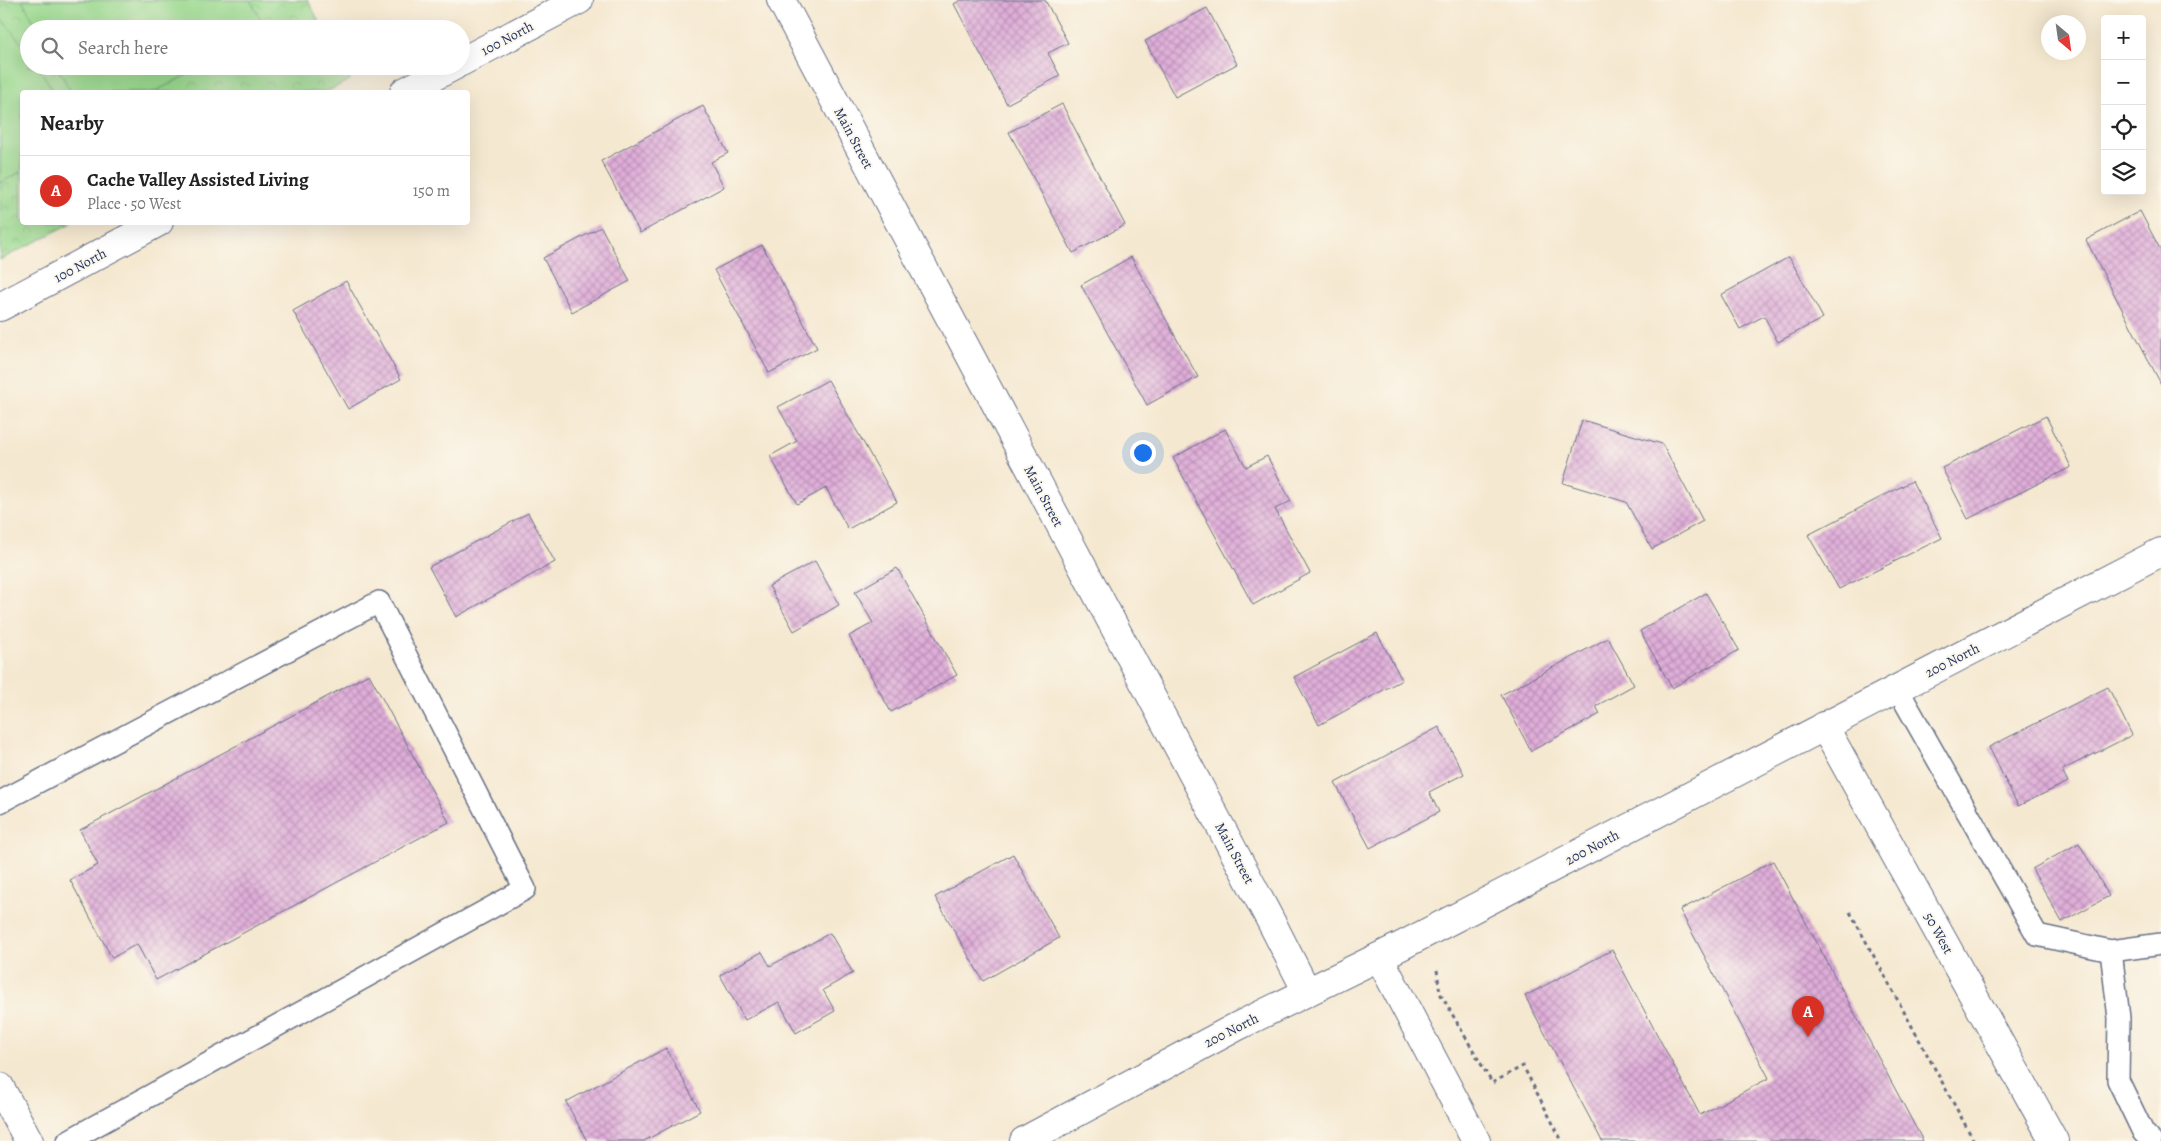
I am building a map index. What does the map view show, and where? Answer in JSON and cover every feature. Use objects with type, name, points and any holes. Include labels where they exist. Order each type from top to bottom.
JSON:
[{"type":"street","name":"100 North","points":[[470,57],[579,0]]},
{"type":"street","name":"Main Street","points":[[780,0],[1271,921],[1307,992]]},
{"type":"street","points":[[408,90],[437,75]]},
{"type":"street","name":"100 North","points":[[0,307],[153,225]]},
{"type":"street","name":"200 North","points":[[1024,1141],[1238,1026],[1379,957],[2161,552]]},
{"type":"street","name":"50 West","points":[[1824,726],[2054,1141]]},
{"type":"street","points":[[1379,957],[1476,1141]]},
{"type":"street","points":[[0,1086],[29,1141]]},
{"type":"lane","points":[[0,802],[379,602],[525,889],[68,1141]]},
{"type":"lane","points":[[1897,688],[2037,935],[2111,951],[2161,944]]},
{"type":"lane","points":[[2111,951],[2119,1018],[2118,1080],[2143,1132],[2151,1141]]},
{"type":"path","points":[[1850,912],[1974,1141]]},
{"type":"path","points":[[1437,970],[1440,993],[1492,1083],[1523,1066],[1562,1141]]},
{"type":"green space","points":[[0,0],[308,0],[318,20],[20,20],[20,75],[348,75],[350,80],[330,90],[20,90],[20,225],[68,225],[0,260]]},
{"type":"green space","points":[[22,0],[250,0],[261,20],[33,20]]},
{"type":"green space","points":[[0,17],[20,42],[20,75],[44,75],[53,90],[20,90],[20,172],[0,183]]},
{"type":"green space","points":[[62,75],[187,75],[158,90],[70,90]]},
{"type":"building","points":[[961,0],[1045,0],[1068,43],[1048,53],[1060,76],[1007,104],[954,4]]},
{"type":"building","points":[[1207,8],[1237,64],[1175,97],[1145,41]]},
{"type":"building","points":[[1062,104],[1125,225],[1073,253],[1009,132]]},
{"type":"building","points":[[703,106],[728,153],[711,162],[724,187],[640,233],[601,161]]},
{"type":"building","points":[[2140,211],[2161,251],[2161,384],[2086,240]]},
{"type":"building","points":[[601,227],[630,281],[572,312],[543,258]]},
{"type":"building","points":[[762,245],[817,348],[769,373],[714,270]]},
{"type":"building","points":[[1131,257],[1198,377],[1147,405],[1081,285]]},
{"type":"building","points":[[1789,257],[1823,318],[1778,342],[1764,316],[1740,329],[1721,295]]},
{"type":"building","points":[[346,281],[401,379],[348,409],[293,311]]},
{"type":"building","points":[[828,380],[897,502],[848,529],[826,488],[797,504],[770,456],[797,441],[778,407]]},
{"type":"building","points":[[2046,416],[2071,467],[1968,519],[1942,468]]},
{"type":"building","points":[[1582,420],[1662,444],[1703,521],[1652,549],[1626,502],[1563,483]]},
{"type":"building","points":[[1225,429],[1246,467],[1267,456],[1291,501],[1275,509],[1310,573],[1253,605],[1173,458]]},
{"type":"building","points":[[1912,481],[1942,538],[1839,589],[1808,535]]},
{"type":"building","points":[[528,513],[555,562],[456,617],[429,567]]},
{"type":"building","points":[[815,561],[839,605],[794,631],[769,586]]},
{"type":"building","points":[[897,568],[957,675],[891,712],[849,636],[873,623],[855,592]]},
{"type":"building","points":[[1706,593],[1739,650],[1672,688],[1640,631]]},
{"type":"building","points":[[1377,633],[1402,680],[1319,725],[1294,677]]},
{"type":"building","points":[[1608,638],[1634,685],[1596,706],[1600,714],[1531,751],[1501,695]]},
{"type":"building","points":[[369,674],[449,822],[156,980],[137,944],[112,958],[70,880],[98,865],[80,830]]},
{"type":"building","points":[[2108,687],[2132,735],[2062,770],[2068,782],[2018,806],[1989,747]]},
{"type":"building","points":[[1439,727],[1464,774],[1429,792],[1439,812],[1370,848],[1335,783]]},
{"type":"building","points":[[2079,843],[2109,896],[2062,922],[2032,869]]},
{"type":"building","points":[[1013,854],[1059,938],[983,981],[935,897]]},
{"type":"building","points":[[1773,861],[1923,1141],[1602,1141],[1525,996],[1612,950],[1700,1115],[1769,1078],[1680,910]]},
{"type":"building","points":[[830,933],[853,973],[823,990],[835,1011],[796,1033],[779,1002],[745,1020],[720,975],[762,952],[770,966]]},
{"type":"building","points":[[666,1048],[700,1111],[644,1141],[587,1141],[566,1102]]},
{"type":"place","name":"Cache Valley Assisted Living","points":[[1808,1037]]}]
